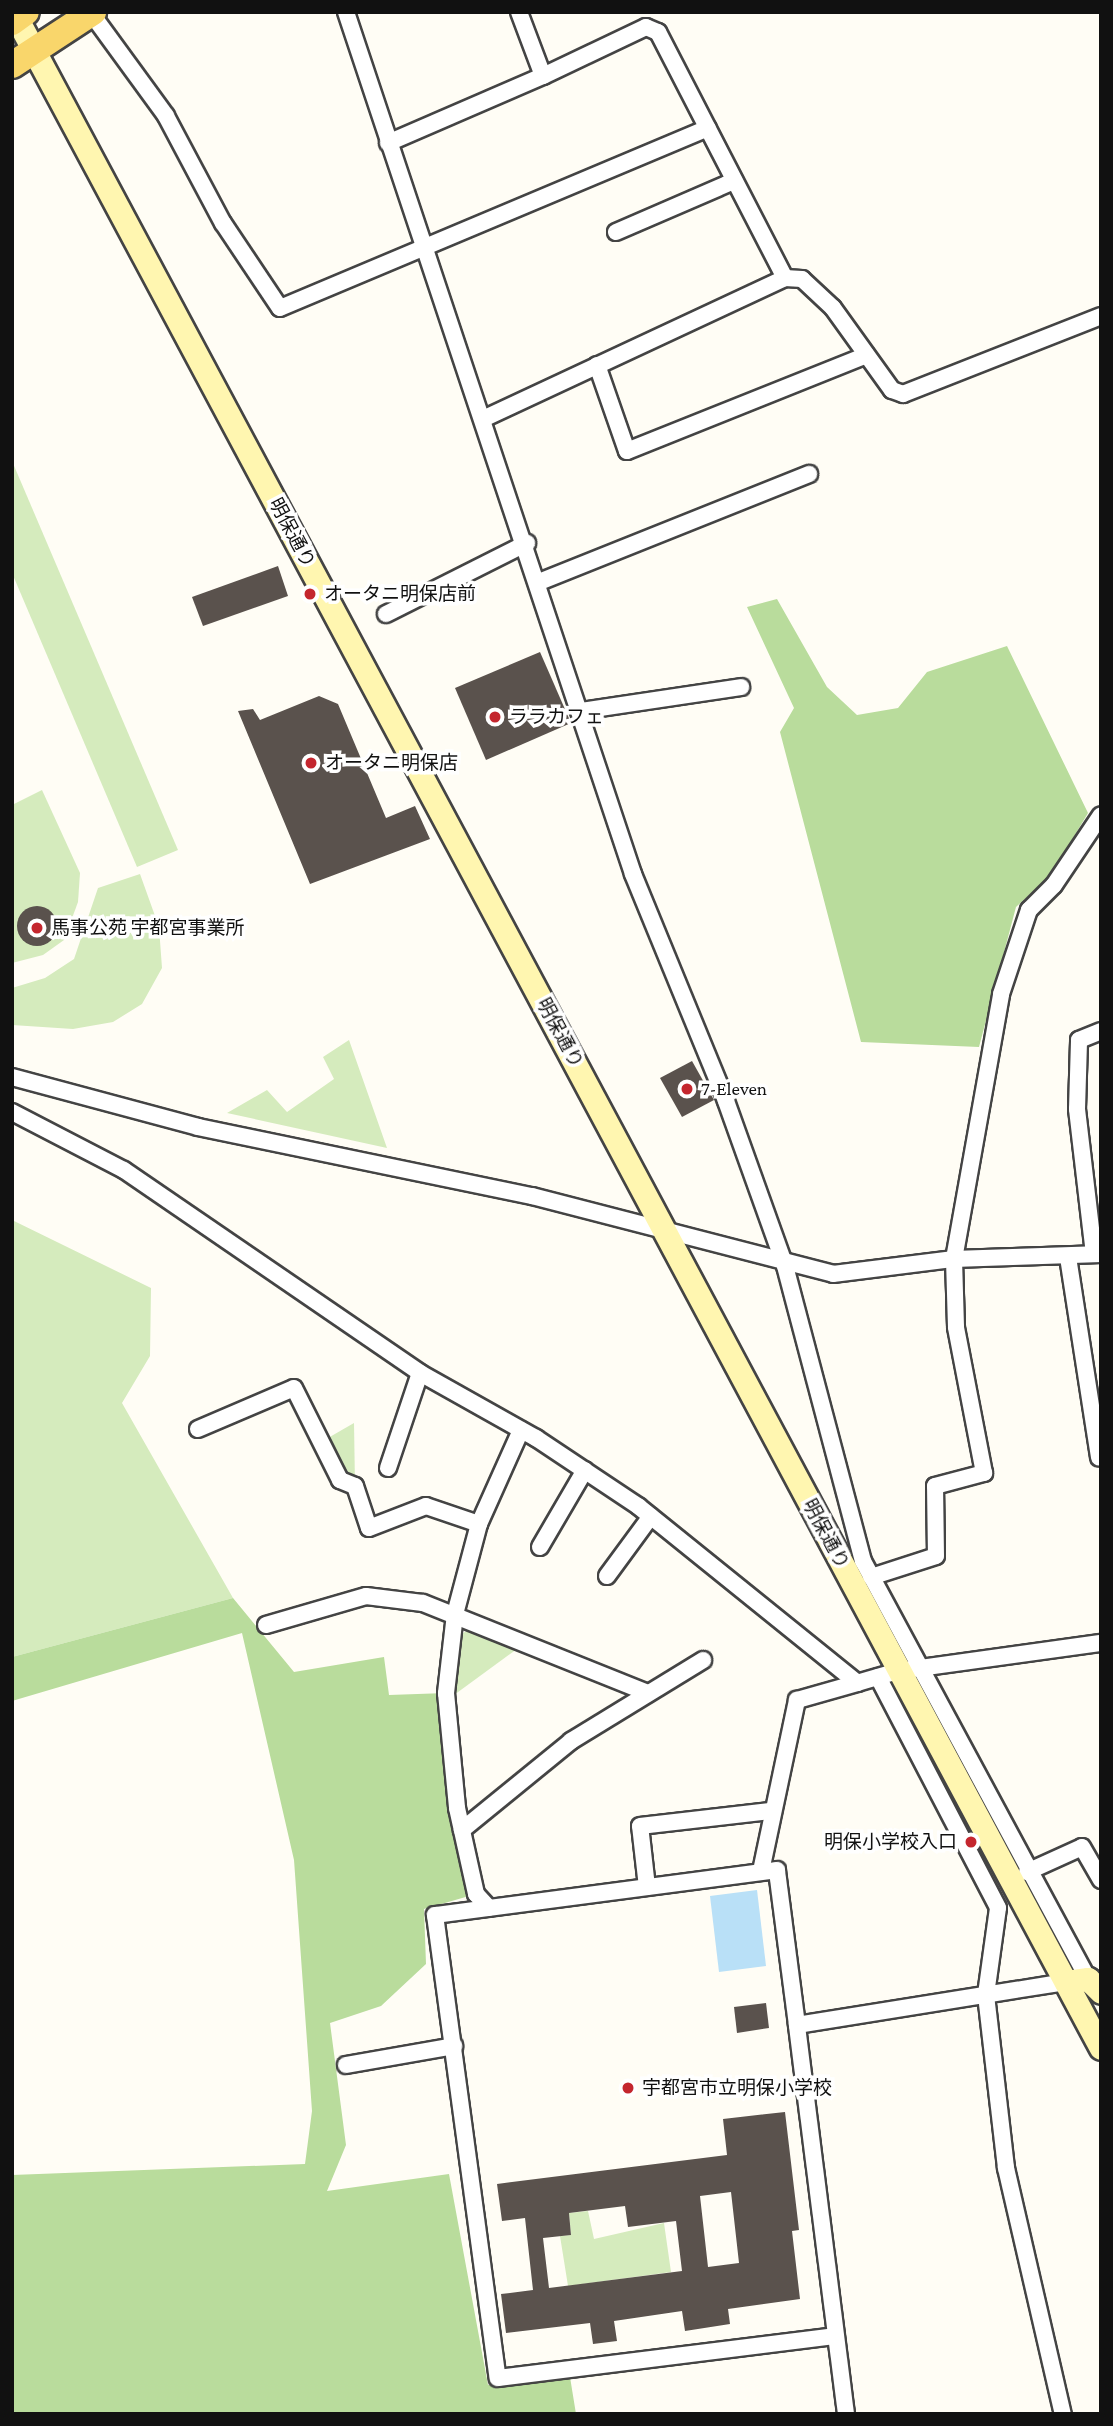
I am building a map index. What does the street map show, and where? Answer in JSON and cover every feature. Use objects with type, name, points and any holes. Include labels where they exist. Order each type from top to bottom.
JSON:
[{"type":"main road","points":[[12,65],[92,13]]},
{"type":"street","points":[[346,12],[388,143],[540,582],[633,874],[726,1101],[785,1266],[897,1672],[998,1908],[986,1995],[1006,2168],[1063,2414]]},
{"type":"street","points":[[519,12],[543,76]]},
{"type":"street","points":[[92,13],[166,116],[223,223],[281,308],[424,244],[708,128]]},
{"type":"street","name":"明保通り","points":[[19,18],[665,1230],[897,1672],[1085,1984],[1101,2048]]},
{"type":"street","points":[[388,143],[543,76],[646,27],[659,32],[785,278]]},
{"type":"street","points":[[616,232],[734,181]]},
{"type":"street","points":[[485,418],[785,278],[802,279],[833,308],[892,390],[903,394],[1101,316]]},
{"type":"street","points":[[597,365],[627,451],[867,355]]},
{"type":"street","points":[[540,582],[809,474]]},
{"type":"street","points":[[386,614],[527,543]]},
{"type":"street","points":[[581,711],[741,687]]},
{"type":"street","points":[[871,1577],[936,1556],[935,1486],[984,1473],[956,1327],[954,1259],[1015,943],[1029,910],[1054,885],[1101,815]]},
{"type":"street","points":[[12,1077],[198,1127],[532,1196],[665,1230],[785,1266],[832,1274],[954,1259],[1097,1254],[1076,1109],[1079,1040],[1101,1031]]},
{"type":"street","points":[[12,1112],[124,1170],[202,1220],[419,1373],[521,1430],[584,1470],[651,1516],[857,1683]]},
{"type":"street","points":[[1068,1257],[1099,1458]]},
{"type":"street","points":[[388,1468],[419,1373]]},
{"type":"street","points":[[198,1429],[294,1388],[340,1480],[355,1486],[369,1528],[426,1506],[479,1524]]},
{"type":"street","points":[[489,1908],[476,1894],[462,1830],[446,1693],[455,1614],[479,1524],[521,1430]]},
{"type":"street","points":[[540,1547],[584,1470]]},
{"type":"street","points":[[607,1577],[651,1516]]},
{"type":"street","points":[[266,1625],[366,1596],[423,1603],[648,1693]]},
{"type":"street","points":[[761,1871],[770,1811],[797,1700],[897,1672],[1101,1643]]},
{"type":"street","points":[[462,1830],[571,1741],[703,1660]]},
{"type":"street","points":[[797,2025],[986,1995],[1085,1984],[1027,1872],[897,1672]]},
{"type":"street","points":[[647,1887],[640,1826],[770,1811]]},
{"type":"street","points":[[1027,1872],[1082,1847],[1101,1880]]},
{"type":"street","points":[[835,2336],[498,2378],[435,1915],[777,1870],[846,2414]]},
{"type":"street","points":[[346,2064],[454,2046]]},
{"type":"green space","points":[[12,461],[178,850],[137,867],[12,573]]},
{"type":"green space","points":[[777,599],[827,687],[857,715],[898,708],[927,672],[1007,646],[1088,813],[1051,875],[1016,907],[979,1047],[861,1042],[780,732],[794,708],[747,607]]},
{"type":"green space","points":[[42,790],[80,873],[78,902],[64,940],[43,955],[12,963],[12,805]]},
{"type":"green space","points":[[140,874],[159,927],[162,968],[142,1004],[113,1022],[73,1029],[12,1025],[12,988],[45,978],[74,959],[98,888]]},
{"type":"green space","points":[[349,1040],[387,1148],[227,1113],[267,1090],[287,1112],[334,1079],[323,1057]]},
{"type":"green space","points":[[12,1220],[151,1288],[150,1356],[122,1403],[233,1598],[12,1657]]},
{"type":"green space","points":[[354,1423],[355,1486],[340,1480],[321,1442]]},
{"type":"green space","points":[[233,1598],[294,1672],[384,1657],[389,1695],[446,1693],[476,1894],[424,1909],[426,1964],[381,2006],[330,2023],[346,2145],[327,2191],[449,2174],[488,2385],[570,2377],[576,2414],[12,2414],[12,2175],[305,2164],[312,2111],[294,1860],[242,1633],[12,1701],[12,1657]]},
{"type":"green space","points":[[469,1630],[517,1649],[454,1695],[457,1636]]},
{"type":"green space","points":[[588,2211],[594,2239],[664,2223],[671,2272],[568,2286],[560,2236],[571,2235],[569,2213]]},
{"type":"water","points":[[757,1890],[766,1966],[719,1972],[710,1896]]},
{"type":"building","points":[[278,566],[288,596],[203,626],[192,597]]},
{"type":"building","points":[[540,652],[571,723],[486,760],[455,688]]},
{"type":"building","name":"オータニ明保店","points":[[319,696],[338,704],[386,818],[415,806],[430,839],[310,884],[238,711],[253,709],[260,720]]},
{"type":"building","name":"馬事公苑 宇都宮事業所","points":[[37,906],[51,912],[57,926],[51,940],[37,946],[23,940],[17,926],[23,912]]},
{"type":"building","name":"7-Eleven","points":[[692,1061],[714,1100],[682,1117],[660,1078]]},
{"type":"building","points":[[766,2003],[769,2028],[737,2033],[734,2007]]},
{"type":"building","points":[[785,2112],[799,2230],[792,2231],[800,2299],[728,2309],[730,2324],[685,2331],[682,2311],[614,2321],[617,2341],[593,2344],[590,2323],[506,2333],[501,2294],[533,2290],[525,2218],[502,2221],[497,2184],[727,2155],[723,2119]],"holes":[[[731,2192],[739,2263],[708,2267],[700,2196]],[[625,2206],[628,2227],[676,2221],[682,2271],[549,2288],[543,2238],[571,2235],[569,2213]]]},
{"type":"place","name":"オータニ明保店前","points":[[310,594]]},
{"type":"place","name":"ララカフェ","points":[[495,717]]},
{"type":"place","name":"オータニ明保店","points":[[311,763]]},
{"type":"place","name":"馬事公苑 宇都宮事業所","points":[[37,928]]},
{"type":"place","name":"7-Eleven","points":[[687,1089]]},
{"type":"place","name":"明保小学校入口","points":[[971,1842]]},
{"type":"place","name":"宇都宮市立明保小学校","points":[[628,2088]]}]
